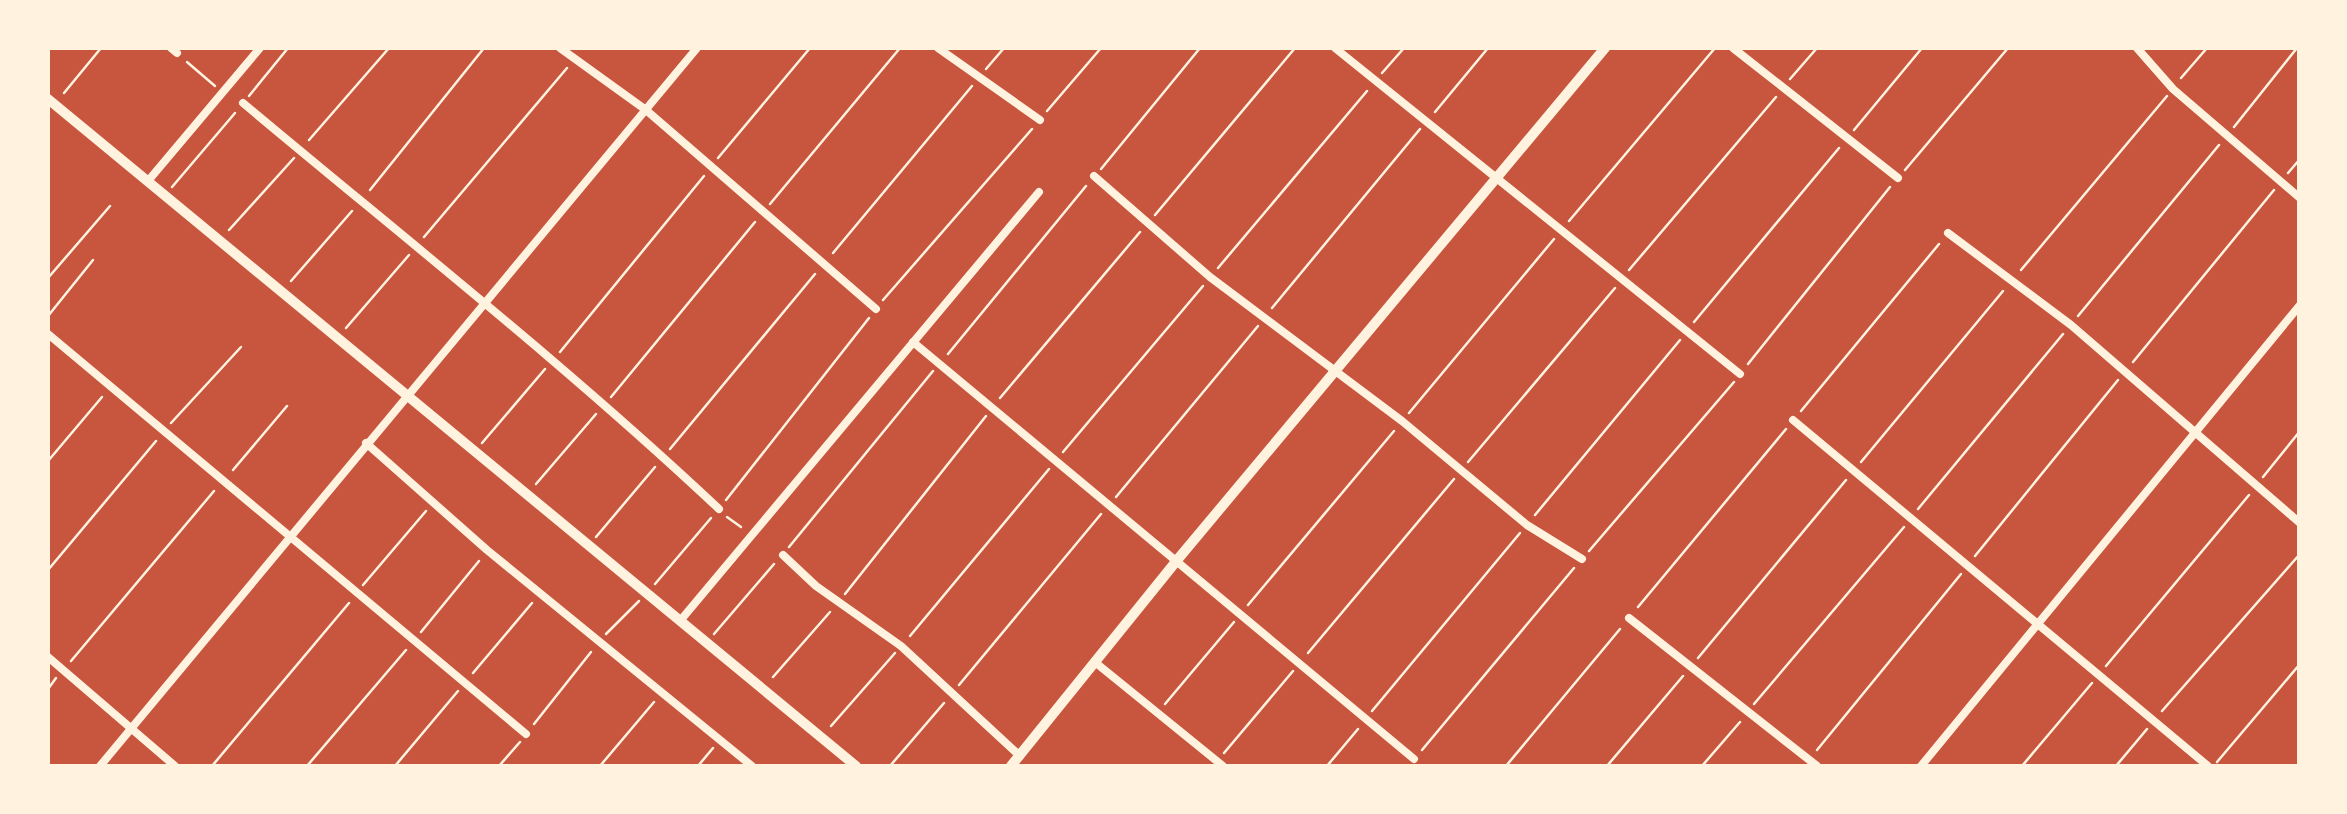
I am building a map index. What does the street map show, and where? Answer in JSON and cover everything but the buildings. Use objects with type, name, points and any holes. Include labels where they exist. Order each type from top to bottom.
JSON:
[{"type":"street","points":[[148,180],[260,48]]},
{"type":"street","points":[[560,48],[646,110],[876,308]]},
{"type":"street","points":[[100,766],[292,539],[404,394],[697,48]]},
{"type":"street","points":[[938,48],[1040,120]]},
{"type":"street","points":[[1335,48],[1740,374]]},
{"type":"street","points":[[1011,766],[1178,559],[1605,48]]},
{"type":"street","points":[[1733,48],[1898,178]]},
{"type":"street","points":[[2136,48],[2173,88],[2300,198]]},
{"type":"street","points":[[51,102],[856,766]]},
{"type":"street","points":[[243,103],[359,204],[554,359],[719,509]]},
{"type":"street","points":[[1094,176],[1210,278],[1402,421],[1527,525],[1582,560]]},
{"type":"street","points":[[680,621],[1039,192]]},
{"type":"street","points":[[1948,233],[2013,278],[2300,523]]},
{"type":"street","points":[[1921,766],[2300,306]]},
{"type":"street","points":[[48,334],[526,734]]},
{"type":"street","points":[[913,342],[1242,612],[1414,760]]},
{"type":"street","points":[[1794,420],[2210,766]]},
{"type":"street","points":[[366,443],[488,550],[752,766]]},
{"type":"street","points":[[783,554],[838,602],[901,646],[950,696],[1020,756]]},
{"type":"street","points":[[1629,618],[1817,766]]},
{"type":"street","points":[[48,657],[175,766]]},
{"type":"street","points":[[1096,663],[1220,764]]},
{"type":"path","points":[[51,102],[101,48]]},
{"type":"path","points":[[165,196],[288,48]]},
{"type":"path","points":[[281,293],[359,204],[484,48]]},
{"type":"path","points":[[475,451],[810,48]]},
{"type":"path","points":[[526,496],[900,48]]},
{"type":"path","points":[[588,546],[1004,48]]},
{"type":"path","points":[[707,643],[1200,48]]},
{"type":"path","points":[[764,688],[838,602],[993,407],[1296,48]]},
{"type":"path","points":[[821,737],[1404,48]]},
{"type":"path","points":[[890,766],[1488,48]]},
{"type":"path","points":[[1158,713],[1715,48]]},
{"type":"path","points":[[1220,764],[1299,664],[1817,48]]},
{"type":"path","points":[[1327,766],[1922,48]]},
{"type":"path","points":[[1414,760],[1740,374],[2008,48]]},
{"type":"path","points":[[1607,766],[2206,48]]},
{"type":"path","points":[[1702,766],[2297,48]]},
{"type":"path","points":[[174,50],[224,94]]},
{"type":"path","points":[[337,339],[574,59]]},
{"type":"path","points":[[1809,760],[2300,160]]},
{"type":"path","points":[[48,278],[110,206]]},
{"type":"path","points":[[1506,766],[1948,233]]},
{"type":"path","points":[[48,316],[93,260]]},
{"type":"path","points":[[48,570],[241,348]]},
{"type":"path","points":[[48,461],[110,387]]},
{"type":"path","points":[[48,689],[287,406]]},
{"type":"path","points":[[2022,766],[2300,432]]},
{"type":"path","points":[[212,766],[432,503]]},
{"type":"path","points":[[719,509],[754,532]]},
{"type":"path","points":[[307,766],[488,550]]},
{"type":"path","points":[[2116,766],[2300,554]]},
{"type":"path","points":[[499,766],[600,640],[646,594]]},
{"type":"path","points":[[2210,766],[2300,664]]},
{"type":"path","points":[[600,766],[661,694]]},
{"type":"path","points":[[698,766],[719,739]]}]
